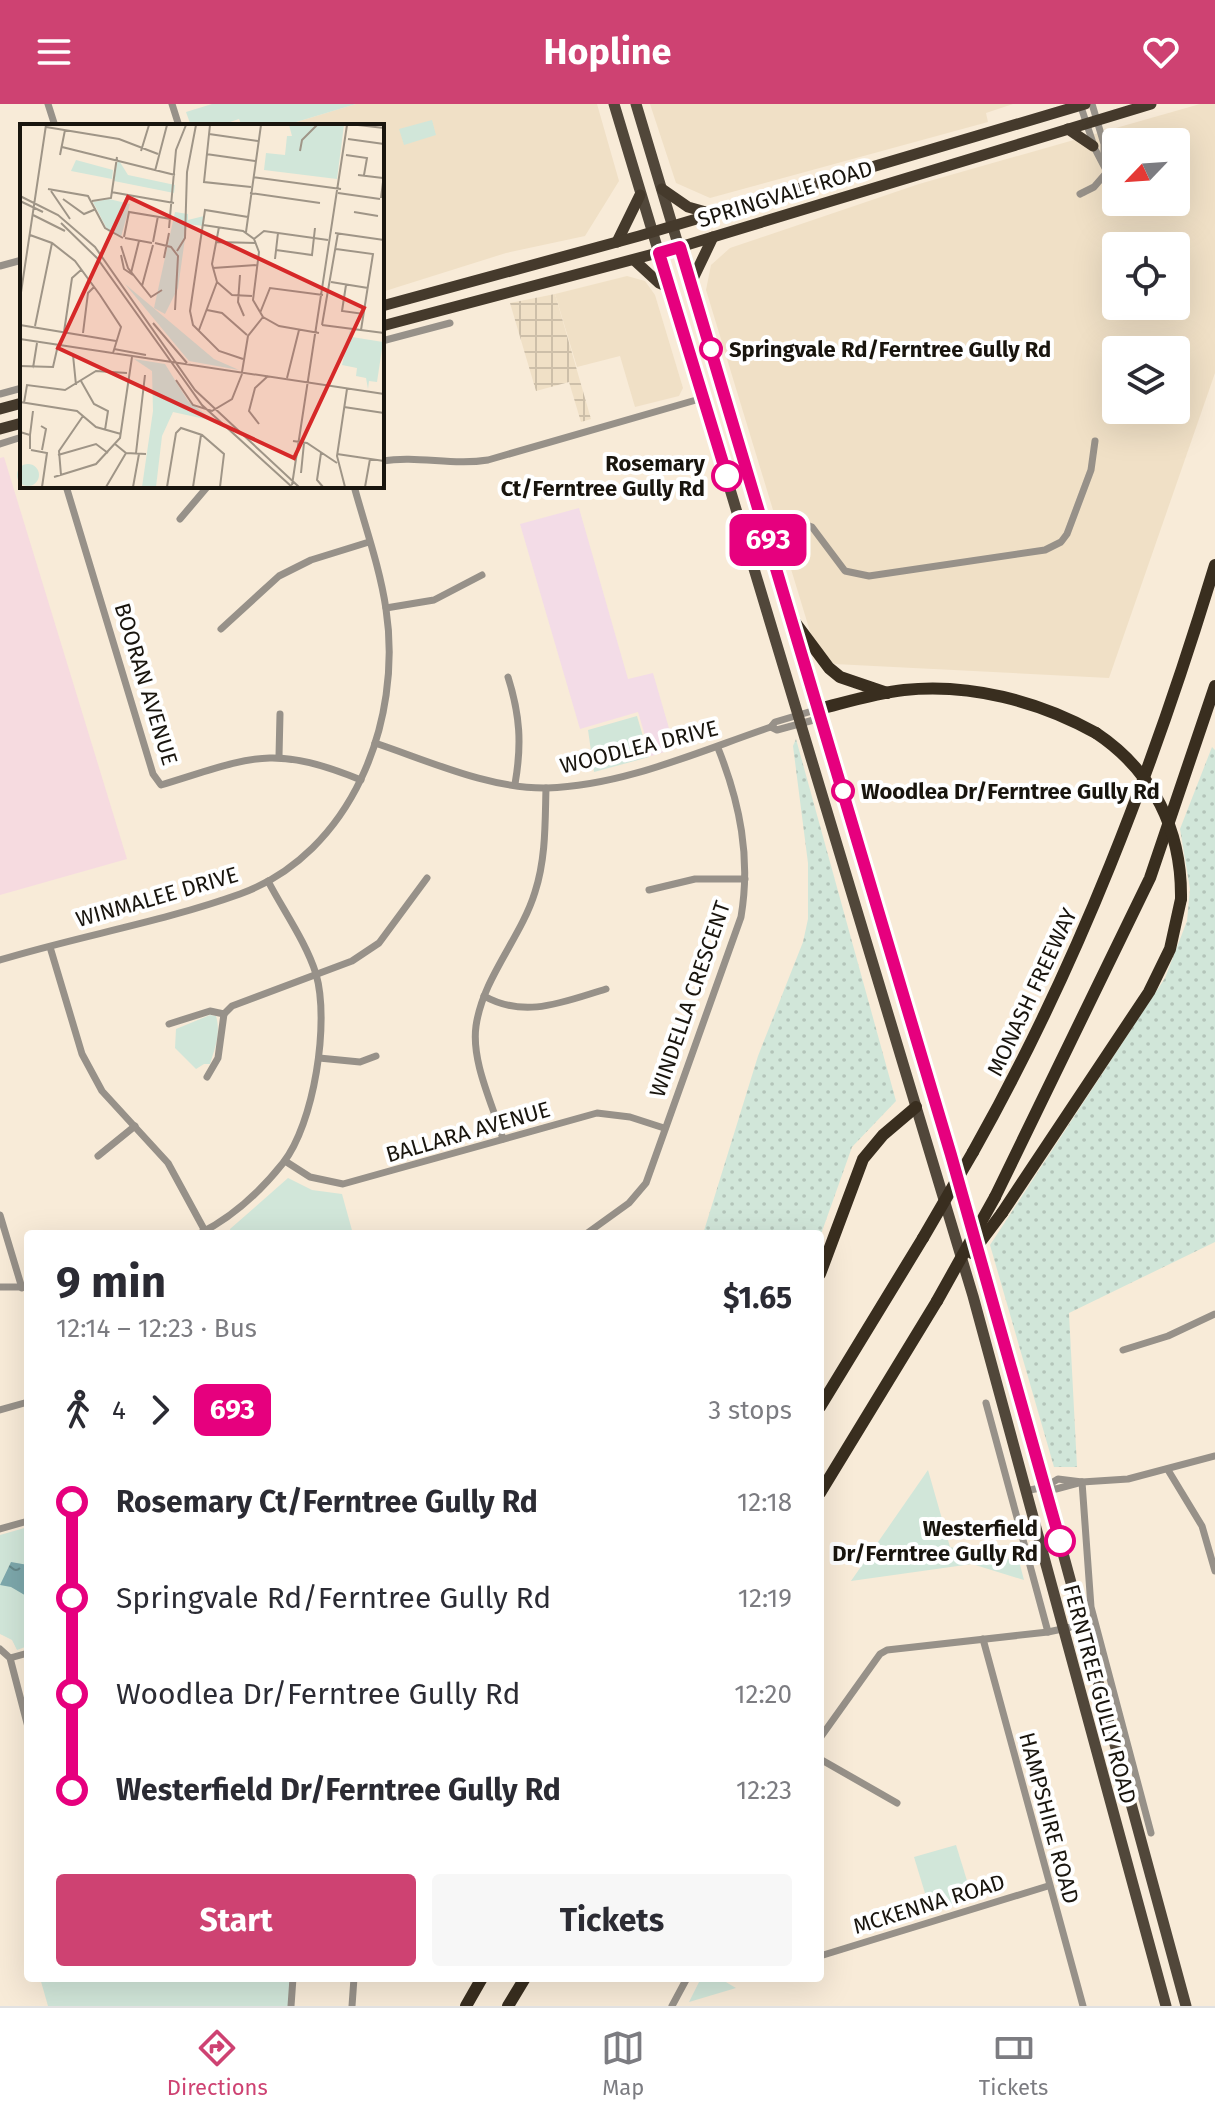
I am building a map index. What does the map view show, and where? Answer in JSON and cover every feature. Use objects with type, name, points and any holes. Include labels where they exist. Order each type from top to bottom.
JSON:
[{"type":"highway","points":[[1028,121],[1055,104]]},
{"type":"highway","name":"SPRINGVALE ROAD","points":[[384,305],[673,226],[1084,104]]},
{"type":"highway","name":"SPRINGVALE ROAD","points":[[384,325],[680,247],[1151,104]]},
{"type":"highway","points":[[1068,129],[1093,146]]},
{"type":"highway","points":[[908,157],[914,175]]},
{"type":"highway","points":[[662,189],[688,207],[713,214]]},
{"type":"highway","points":[[617,242],[640,195]]},
{"type":"highway","points":[[691,283],[713,237]]},
{"type":"highway","points":[[634,260],[659,283],[670,288]]},
{"type":"highway","points":[[0,409],[20,404]]},
{"type":"highway","points":[[0,429],[20,424]]},
{"type":"highway","name":"MONASH FREEWAY","points":[[824,1400],[973,1152],[1022,1065],[1068,970],[1159,742],[1215,565]]},
{"type":"highway","points":[[791,617],[829,668],[840,677],[887,693]]},
{"type":"highway","points":[[824,1486],[937,1301],[995,1197],[1150,878],[1215,686]]},
{"type":"highway","points":[[820,713],[887,693],[919,690],[984,694],[1051,711],[1096,733],[1138,769],[1164,809],[1177,845],[1181,899],[1175,934],[1157,978],[1002,1213],[937,1301]]},
{"type":"highway","points":[[824,1263],[863,1159],[891,1127],[916,1107]]},
{"type":"highway","points":[[466,2006],[480,1982]]},
{"type":"highway","points":[[508,2006],[523,1982]]},
{"type":"main road","name":"FERNTREE GULLY ROAD","points":[[614,104],[916,1107],[1166,2006]]},
{"type":"main road","name":"FERNTREE GULLY ROAD","points":[[636,104],[820,713],[1045,1487],[1186,2006]]},
{"type":"main road","points":[[692,361],[713,355]]},
{"type":"street","points":[[48,104],[54,124]]},
{"type":"street","points":[[172,104],[178,124]]},
{"type":"street","points":[[1084,104],[1102,154]]},
{"type":"street","points":[[1091,122],[1093,146],[1102,157]]},
{"type":"street","points":[[1080,194],[1102,180]]},
{"type":"street","points":[[0,266],[20,261]]},
{"type":"street","points":[[384,340],[450,323]]},
{"type":"street","points":[[0,394],[20,389]]},
{"type":"street","points":[[384,461],[400,458],[453,464],[488,460],[703,398]]},
{"type":"street","points":[[0,444],[20,438]]},
{"type":"street","points":[[744,532],[790,519],[812,527],[845,571],[869,576],[1045,550],[1061,542],[1067,534],[1091,470],[1095,441]]},
{"type":"street","name":"BOORAN AVENUE","points":[[67,488],[153,774],[161,785],[231,763],[279,756],[320,763],[361,780]]},
{"type":"street","points":[[180,519],[206,488]]},
{"type":"street","name":"WINMALEE DRIVE","points":[[0,960],[240,894],[293,866],[326,835],[361,780],[385,708],[389,651],[386,608],[355,488]]},
{"type":"street","points":[[221,629],[279,576],[311,560],[369,542]]},
{"type":"street","points":[[386,608],[434,600],[482,575]]},
{"type":"street","points":[[508,677],[519,710],[522,742],[515,784]]},
{"type":"street","name":"WOODLEA DRIVE","points":[[375,743],[484,779],[546,788],[595,782],[718,748],[771,727],[775,722],[820,713]]},
{"type":"street","points":[[279,756],[280,714]]},
{"type":"street","name":"WINDELLA CRESCENT","points":[[592,1230],[629,1203],[646,1183],[738,928],[745,879],[739,807],[718,748]]},
{"type":"street","points":[[503,1139],[477,1055],[476,1028],[484,996],[535,893],[543,860],[546,788]]},
{"type":"street","points":[[207,1077],[218,1058],[224,1014],[232,1006],[352,961],[379,943],[427,878]]},
{"type":"street","points":[[649,890],[695,879],[745,879]]},
{"type":"street","points":[[205,1230],[244,1204],[285,1161],[311,1098],[319,1058],[322,1018],[315,973],[268,881]]},
{"type":"street","points":[[50,947],[82,1054],[102,1091],[168,1163],[201,1230]]},
{"type":"street","points":[[484,996],[517,1010],[543,1008],[606,989]]},
{"type":"street","points":[[169,1024],[210,1011],[224,1014]]},
{"type":"street","points":[[319,1058],[360,1062],[376,1056]]},
{"type":"street","name":"BALLARA AVENUE","points":[[285,1161],[310,1177],[343,1184],[597,1113],[630,1117],[664,1128]]},
{"type":"street","points":[[98,1156],[135,1126]]},
{"type":"street","points":[[0,1215],[24,1284]]},
{"type":"street","points":[[0,1287],[24,1287]]},
{"type":"street","points":[[1123,1350],[1168,1336],[1215,1314]]},
{"type":"street","points":[[0,1410],[24,1403]]},
{"type":"street","points":[[986,1403],[1048,1632]]},
{"type":"street","points":[[1025,1491],[1045,1487],[1058,1479],[1082,1482],[1128,1479],[1215,1456]]},
{"type":"street","points":[[1168,1470],[1202,1526],[1215,1571]]},
{"type":"street","name":"FERNTREE GULLY ROAD","points":[[1082,1482],[1091,1607],[1151,1833]]},
{"type":"street","points":[[0,1529],[24,1522]]},
{"type":"street","points":[[1025,1546],[1035,1526]]},
{"type":"street","points":[[824,1732],[880,1654],[897,1647],[1048,1632],[1081,1625]]},
{"type":"street","name":"HAMPSHIRE ROAD","points":[[983,1639],[1083,2006]]},
{"type":"street","points":[[0,1649],[10,1658],[24,1712]]},
{"type":"street","points":[[10,1658],[24,1654]]},
{"type":"street","points":[[824,1761],[897,1803]]},
{"type":"street","name":"MCKENNA ROAD","points":[[824,1955],[1048,1886]]},
{"type":"street","points":[[291,2006],[293,1982]]},
{"type":"street","points":[[352,2006],[354,1982]]},
{"type":"street","points":[[672,2006],[685,1982]]},
{"type":"shaded area","points":[[356,104],[597,104],[619,181],[585,236],[506,253],[384,291],[384,124],[290,124]]},
{"type":"shaded area","points":[[650,104],[1013,104],[986,113],[988,122],[710,198],[676,183]]},
{"type":"shaded area","points":[[1200,104],[1215,104],[1215,373],[1109,678],[834,664],[812,638],[706,290],[711,265],[730,248],[919,184],[1102,132],[1102,216],[1190,216],[1190,128],[1116,128]]},
{"type":"shaded area","points":[[627,276],[645,281],[655,295],[683,388],[679,396],[635,407],[620,356],[577,367],[555,294]]},
{"type":"shaded area","points":[[555,294],[591,419],[581,422],[569,382],[536,391],[510,303]]},
{"type":"shaded area","points":[[4,457],[127,859],[0,895],[0,458]]},
{"type":"shaded area","points":[[579,508],[628,679],[653,673],[675,749],[651,756],[638,712],[580,729],[520,524]]},
{"type":"green space","points":[[212,104],[356,104],[290,124],[241,124],[239,119],[224,124],[190,124],[186,112]]},
{"type":"green space","points":[[432,120],[436,135],[404,145],[399,129]]},
{"type":"green space","points":[[637,716],[649,757],[594,772],[588,730]]},
{"type":"green space","points":[[796,739],[896,1101],[852,1147],[822,1230],[704,1230],[758,1056],[803,942],[808,919],[808,863],[793,746]]},
{"type":"green space","points":[[1212,747],[1215,750],[1215,1242],[1069,1313],[1077,1467],[1054,1467],[990,1245],[1165,978],[1187,921],[1190,889],[1180,829]]},
{"type":"green space","points":[[210,1015],[216,1016],[217,1022],[215,1046],[210,1064],[196,1069],[175,1048],[176,1029]]},
{"type":"green space","points":[[288,1178],[312,1190],[342,1194],[352,1230],[230,1230]]},
{"type":"green space","points":[[928,1470],[950,1547],[1019,1561],[1024,1580],[972,1564],[851,1581]]},
{"type":"green space","points":[[24,1528],[24,1647],[17,1650],[12,1640],[0,1634],[0,1535]]},
{"type":"green space","points":[[956,1845],[973,1900],[931,1913],[914,1857]]},
{"type":"green space","points":[[41,1982],[293,1982],[291,2006],[48,2006]]},
{"type":"green space","points":[[699,1982],[726,1982],[736,1988],[689,2002]]},
{"type":"water","points":[[11,1562],[24,1564],[24,1595],[0,1585]]},
{"type":"bus line","name":"693","points":[[727,476],[659,253],[680,247],[951,1155],[1060,1541]]},
{"type":"place","name":"Springvale Rd/Ferntree Gully Rd","points":[[711,349]]},
{"type":"place","name":"Rosemary Ct/Ferntree Gully Rd","points":[[727,476]]},
{"type":"place","name":"Woodlea Dr/Ferntree Gully Rd","points":[[843,791]]},
{"type":"place","name":"Westerfield Dr/Ferntree Gully Rd","points":[[1060,1541]]}]
